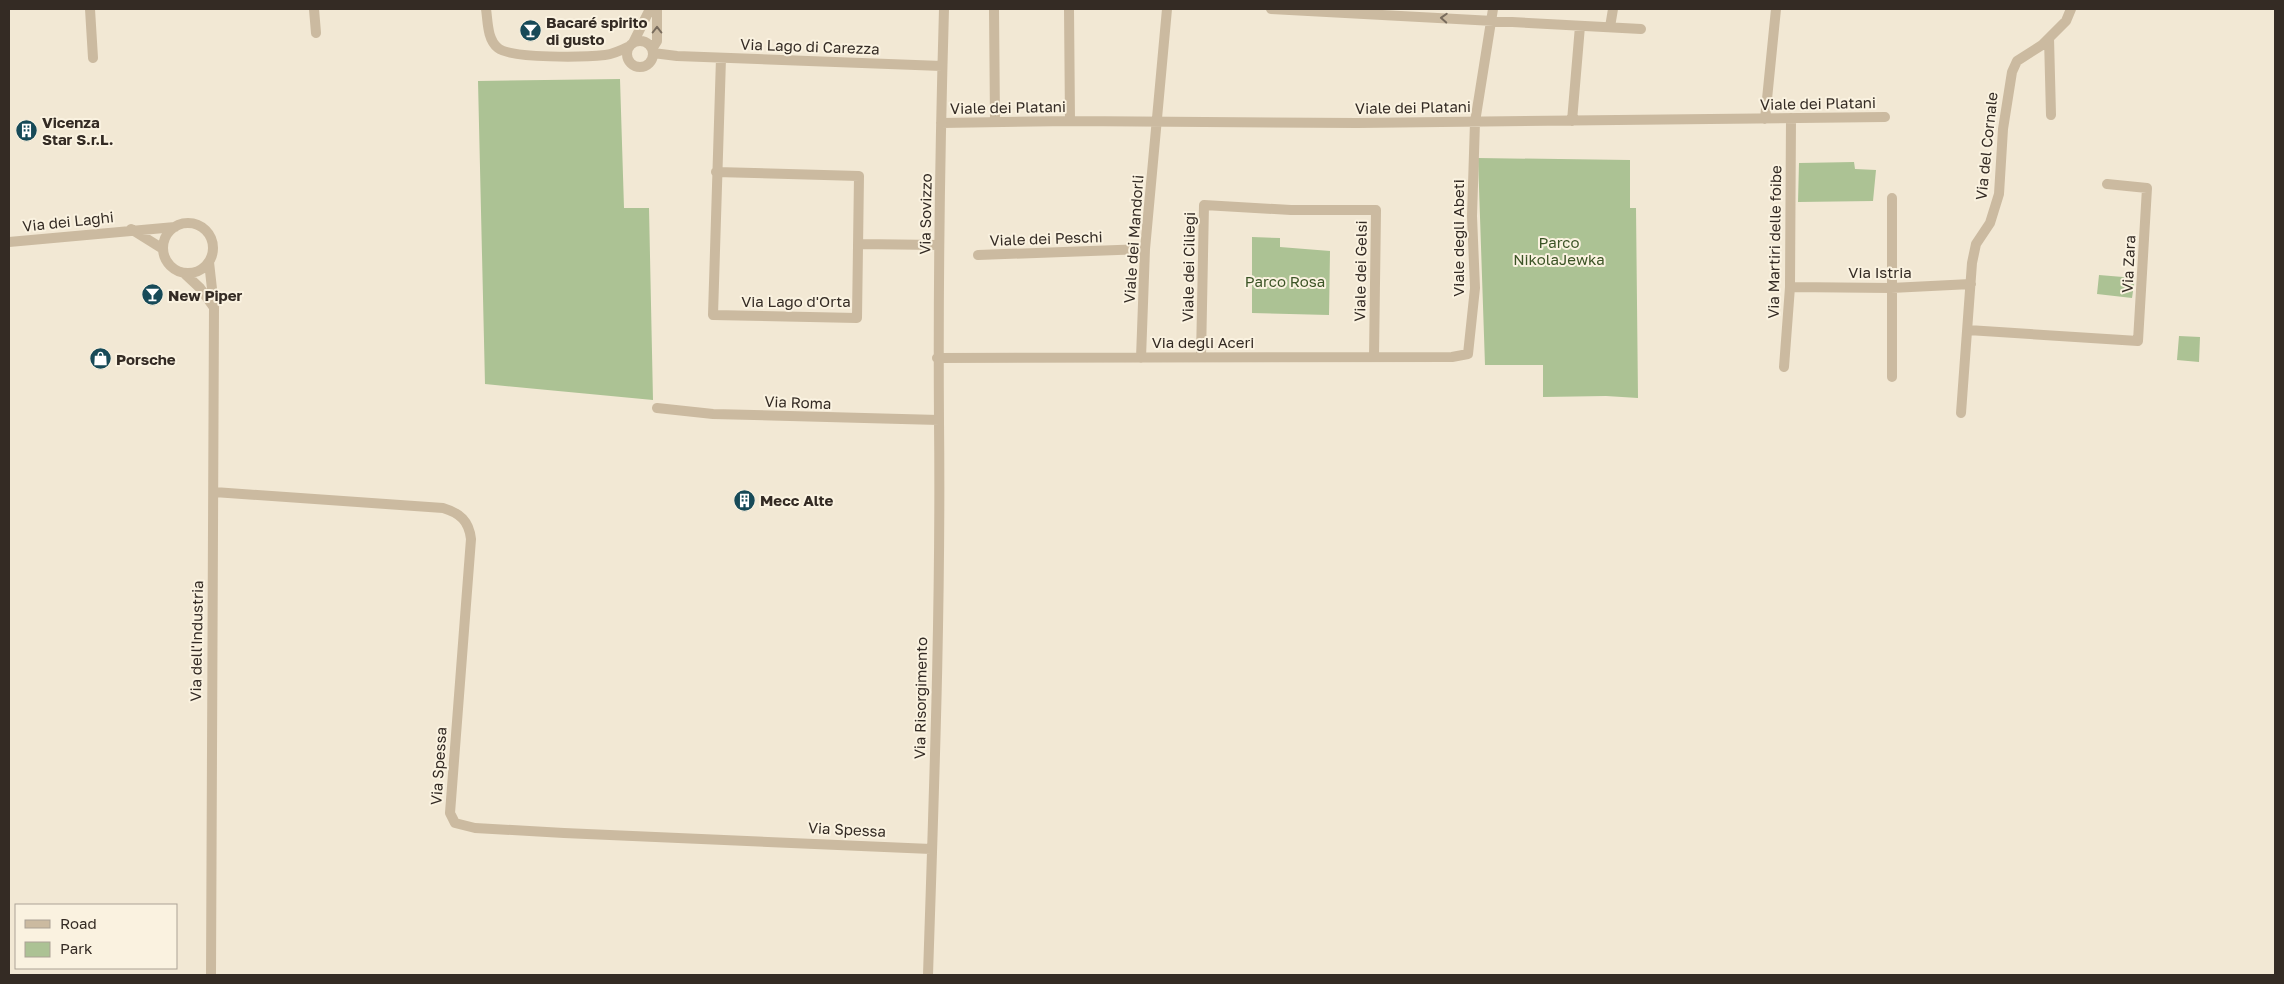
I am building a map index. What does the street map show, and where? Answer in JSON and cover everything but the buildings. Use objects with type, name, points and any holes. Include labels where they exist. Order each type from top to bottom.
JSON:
[{"type":"street","points":[[90,9],[93,58]]},
{"type":"street","points":[[314,9],[316,33]]},
{"type":"street","points":[[486,9],[490,36],[495,45],[506,53],[536,56],[605,55],[643,66],[657,41],[657,9]]},
{"type":"street","points":[[630,62],[627,54],[650,9]]},
{"type":"street","name":"Via Sovizzo","points":[[939,420],[937,358],[944,9]]},
{"type":"street","points":[[994,9],[995,121]]},
{"type":"street","points":[[1069,9],[1070,121]]},
{"type":"street","name":"Viale dei Mandorli","points":[[1140,358],[1145,249],[1167,9]]},
{"type":"street","points":[[1271,9],[1641,29]]},
{"type":"street","name":"Viale degli Abeti","points":[[1468,354],[1476,288],[1472,216],[1475,122],[1493,21],[1493,9]]},
{"type":"street","points":[[1610,27],[1613,9]]},
{"type":"street","points":[[1765,119],[1776,9]]},
{"type":"street","name":"Via del Cornale","points":[[1961,413],[1976,244],[1990,222],[1999,194],[2004,121],[2012,72],[2017,61],[2049,38],[2066,22],[2071,9]]},
{"type":"street","points":[[1572,121],[1580,26]]},
{"type":"street","points":[[2049,38],[2051,115]]},
{"type":"street","points":[[605,55],[642,41],[651,54]]},
{"type":"street","name":"Via Lago di Carezza","points":[[651,54],[942,66]]},
{"type":"street","name":"Via Lago d'Orta","points":[[716,172],[859,176],[857,318],[713,315],[716,172],[720,58]]},
{"type":"street","name":"Viale dei Platani","points":[[941,123],[995,121],[1157,123],[1475,122],[1885,117]]},
{"type":"street","name":"Via Martiri delle foibe","points":[[1784,367],[1790,287],[1791,118]]},
{"type":"street","name":"Via Zara","points":[[1968,330],[2138,341],[2147,188],[2107,184]]},
{"type":"street","points":[[1892,198],[1894,288],[1892,377]]},
{"type":"street","name":"Viale dei Ciliegi","points":[[1201,358],[1204,205],[1291,210]]},
{"type":"street","name":"Viale dei Gelsi","points":[[1291,210],[1376,210],[1374,357]]},
{"type":"street","points":[[184,273],[200,270],[210,262],[213,249],[210,236],[199,225],[184,223],[175,227],[167,234],[163,249],[168,263],[184,273],[200,288],[214,307]]},
{"type":"street","name":"Via dei Laghi","points":[[9,242],[131,229],[175,227]]},
{"type":"street","points":[[131,229],[163,249]]},
{"type":"street","points":[[858,244],[939,245]]},
{"type":"street","name":"Viale dei Peschi","points":[[978,255],[1145,249]]},
{"type":"street","name":"Via dell'Industria","points":[[210,262],[214,307],[214,492],[210,681],[211,975]]},
{"type":"street","name":"Via Istria","points":[[1790,287],[1894,288],[1971,284]]},
{"type":"street","name":"Via degli Aceri","points":[[937,358],[1452,357],[1468,354]]},
{"type":"street","name":"Via Roma","points":[[657,408],[714,414],[939,420]]},
{"type":"street","name":"Via Risorgimento","points":[[928,975],[939,420]]},
{"type":"street","name":"Via Spessa","points":[[214,492],[443,508],[455,512],[467,523],[470,530],[470,548],[450,813],[455,823],[475,828],[564,833],[931,849]]},
{"type":"green space","points":[[620,79],[624,208],[649,208],[653,400],[485,384],[478,81]]},
{"type":"green space","name":"Parco NikolaJewka","points":[[1478,158],[1630,160],[1630,208],[1636,208],[1638,398],[1606,396],[1543,397],[1543,365],[1485,365]]},
{"type":"green space","points":[[1854,162],[1855,169],[1876,170],[1873,201],[1798,202],[1799,163]]},
{"type":"green space","name":"Parco Rosa","points":[[1252,237],[1280,238],[1280,247],[1330,251],[1329,315],[1252,313]]},
{"type":"green space","points":[[2099,275],[2135,278],[2132,298],[2097,294]]},
{"type":"green space","points":[[2179,336],[2200,337],[2199,362],[2177,360]]},
{"type":"place","name":"Bacaré spirito di gusto","points":[[530,31]]},
{"type":"place","name":"Vicenza Star S.r.L.","points":[[26,131]]},
{"type":"place","name":"New Piper","points":[[152,295]]},
{"type":"place","name":"Porsche","points":[[100,359]]},
{"type":"place","name":"Mecc Alte","points":[[744,500]]}]
